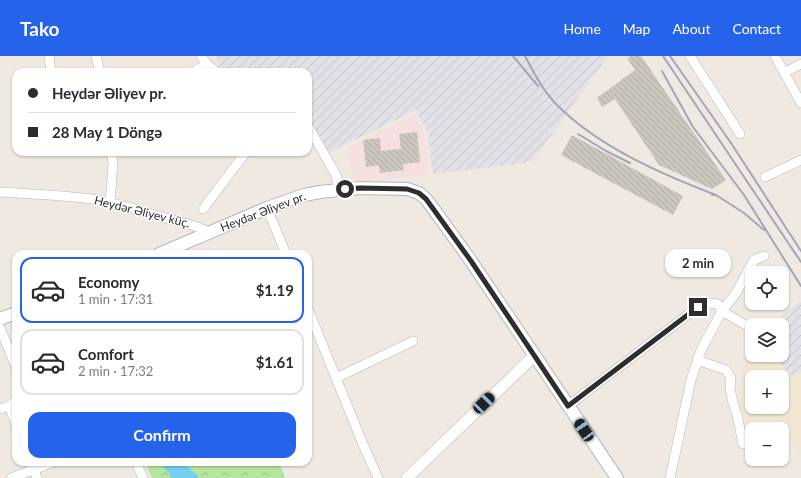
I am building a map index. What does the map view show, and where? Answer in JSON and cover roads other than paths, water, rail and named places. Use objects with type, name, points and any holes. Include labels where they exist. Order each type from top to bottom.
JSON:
[{"type":"main road","name":"Heydər Əliyev pr.","points":[[169,250],[267,208],[304,195],[339,189],[407,189],[419,193],[436,211],[534,356]]},
{"type":"main road","points":[[0,319],[12,314]]},
{"type":"main road","points":[[534,356],[617,478]]},
{"type":"street","points":[[49,56],[50,68]]},
{"type":"street","points":[[96,56],[99,68]]},
{"type":"street","points":[[201,56],[212,68]]},
{"type":"street","points":[[690,56],[740,134]]},
{"type":"street","points":[[775,56],[801,103]]},
{"type":"street","points":[[200,68],[207,64]]},
{"type":"street","points":[[784,73],[801,64]]},
{"type":"street","points":[[312,133],[336,175],[339,189]]},
{"type":"street","points":[[110,203],[113,163],[112,156]]},
{"type":"street","points":[[203,209],[243,156]]},
{"type":"street","points":[[765,177],[801,160]]},
{"type":"street","name":"Heydər Əliyev küç.","points":[[0,192],[92,199],[130,207],[194,225],[203,228],[210,233]]},
{"type":"street","points":[[267,208],[284,250]]},
{"type":"street","points":[[670,478],[690,380],[701,350],[722,311],[736,293],[754,260],[764,256]]},
{"type":"street","points":[[568,406],[698,307],[710,302],[718,304],[722,311],[745,326]]},
{"type":"street","points":[[312,319],[378,478]]},
{"type":"street","points":[[0,328],[12,357]]},
{"type":"street","points":[[336,378],[413,341]]},
{"type":"street","points":[[407,478],[534,356]]},
{"type":"street","points":[[697,360],[726,370],[731,378],[730,388],[732,403],[737,415],[743,444]]},
{"type":"street","points":[[8,405],[12,414]]},
{"type":"street","points":[[11,478],[44,466]]},
{"type":"street","points":[[138,466],[143,478]]},
{"type":"water","points":[[163,466],[186,466],[198,476],[198,478],[171,478],[170,474]]},
{"type":"railway","points":[[513,56],[538,86]]},
{"type":"railway","points":[[525,56],[539,82],[552,100],[592,134],[632,158],[674,178],[716,195]]},
{"type":"railway","points":[[663,56],[801,262]]},
{"type":"railway","points":[[670,56],[731,143],[801,251]]},
{"type":"railway","points":[[662,71],[693,127],[744,195],[801,286]]},
{"type":"railway","points":[[578,134],[606,151],[630,163]]},
{"type":"railway","points":[[712,195],[716,195],[744,213],[764,230]]}]
